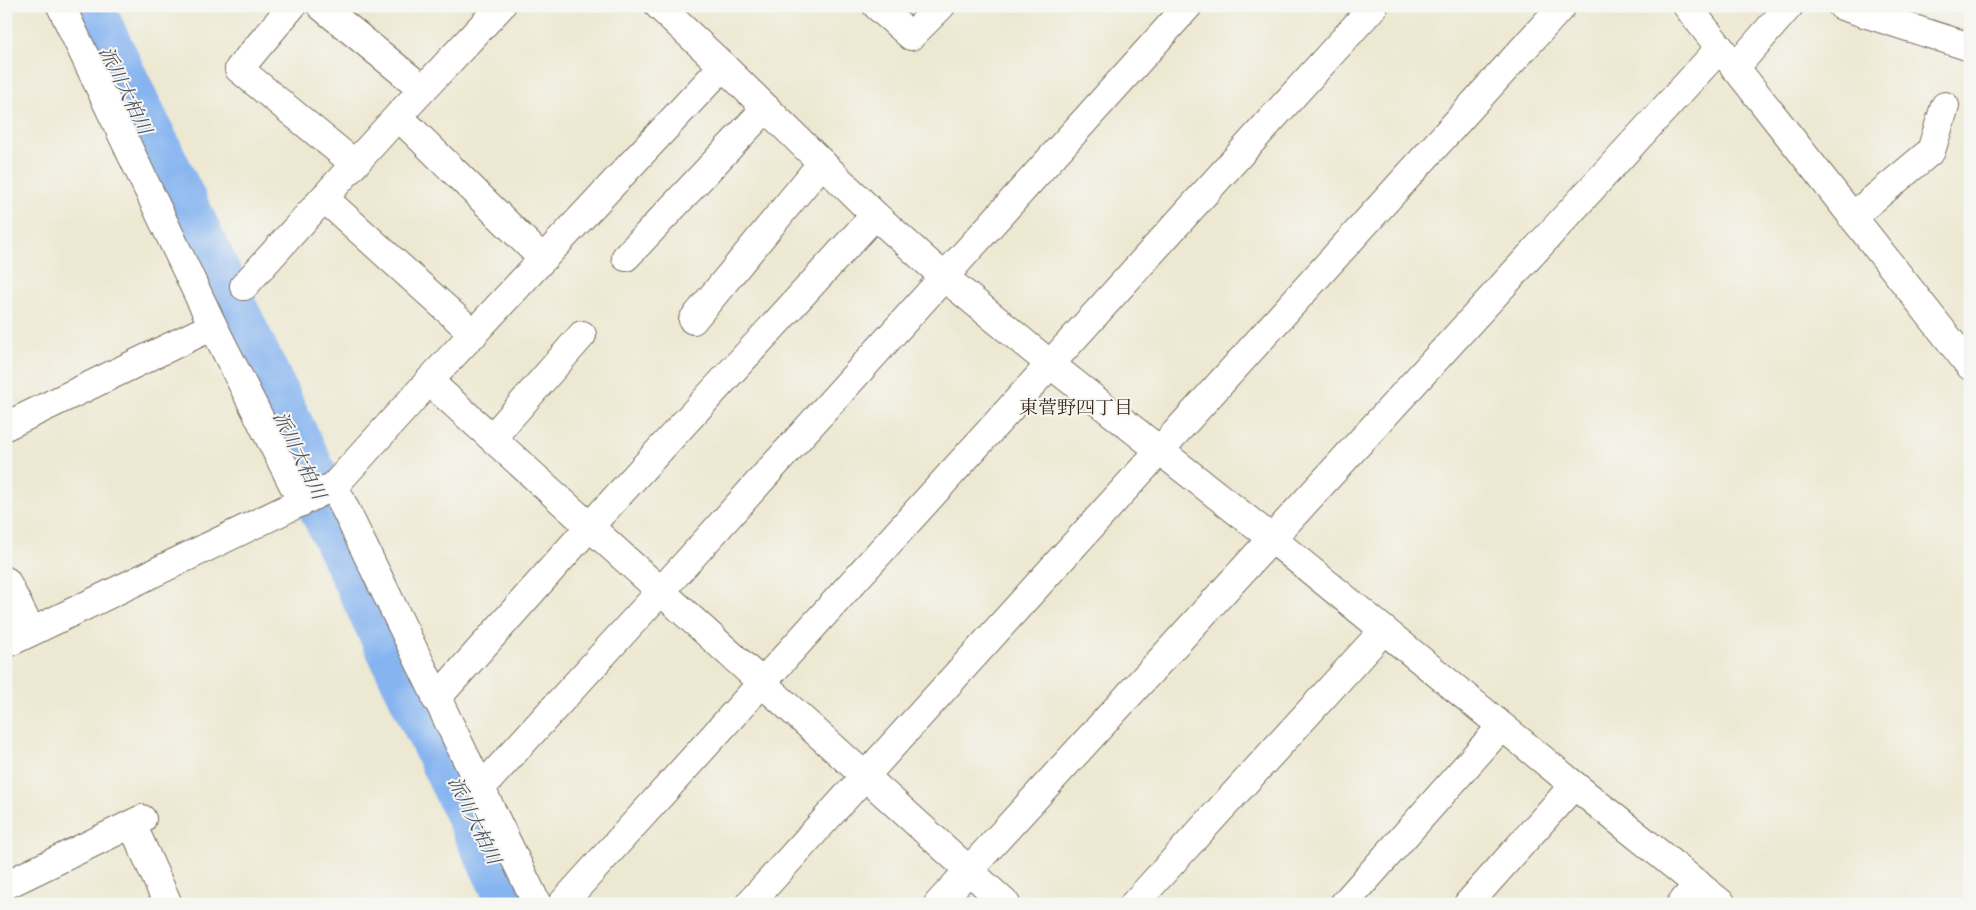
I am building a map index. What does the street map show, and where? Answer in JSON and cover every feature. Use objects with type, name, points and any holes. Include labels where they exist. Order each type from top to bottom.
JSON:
[{"type":"street","points":[[61,6],[213,326],[301,502]]},
{"type":"street","points":[[292,6],[240,69],[355,164]]},
{"type":"street","points":[[321,6],[423,89]]},
{"type":"street","points":[[244,286],[501,6]]},
{"type":"street","points":[[660,6],[875,216],[943,276],[1050,364],[1271,538],[1574,785],[1689,894],[1722,904]]},
{"type":"street","points":[[877,6],[911,36],[941,6]]},
{"type":"street","points":[[481,788],[662,591],[943,276],[1188,6]]},
{"type":"street","points":[[562,904],[1374,6]]},
{"type":"street","points":[[749,904],[1562,6]]},
{"type":"street","points":[[938,904],[1271,538],[1727,58],[1789,6]]},
{"type":"street","points":[[1842,6],[1970,47]]},
{"type":"street","points":[[1688,7],[1970,366]]},
{"type":"street","points":[[6,644],[334,486],[429,381],[723,66]]},
{"type":"street","points":[[1852,217],[1931,151],[1946,106]]},
{"type":"street","points":[[626,257],[766,108]]},
{"type":"street","points":[[398,116],[543,259]]},
{"type":"street","points":[[693,320],[822,163]]},
{"type":"street","points":[[324,198],[474,334]]},
{"type":"street","points":[[436,699],[590,526],[875,216]]},
{"type":"street","points":[[6,426],[213,326]]},
{"type":"street","points":[[492,438],[582,335]]},
{"type":"street","points":[[429,381],[1006,904]]},
{"type":"street","points":[[334,486],[536,904]]},
{"type":"street","points":[[6,581],[31,632]]},
{"type":"street","points":[[1134,904],[1383,631]]},
{"type":"street","points":[[1344,904],[1501,726]]},
{"type":"street","points":[[1468,904],[1574,785]]},
{"type":"street","points":[[6,885],[137,822],[168,904]]},
{"type":"waterway","name":"派川大柏川","points":[[86,6],[515,904]]},
{"type":"district","name":"東菅野四丁目","points":[[1076,407]]}]
